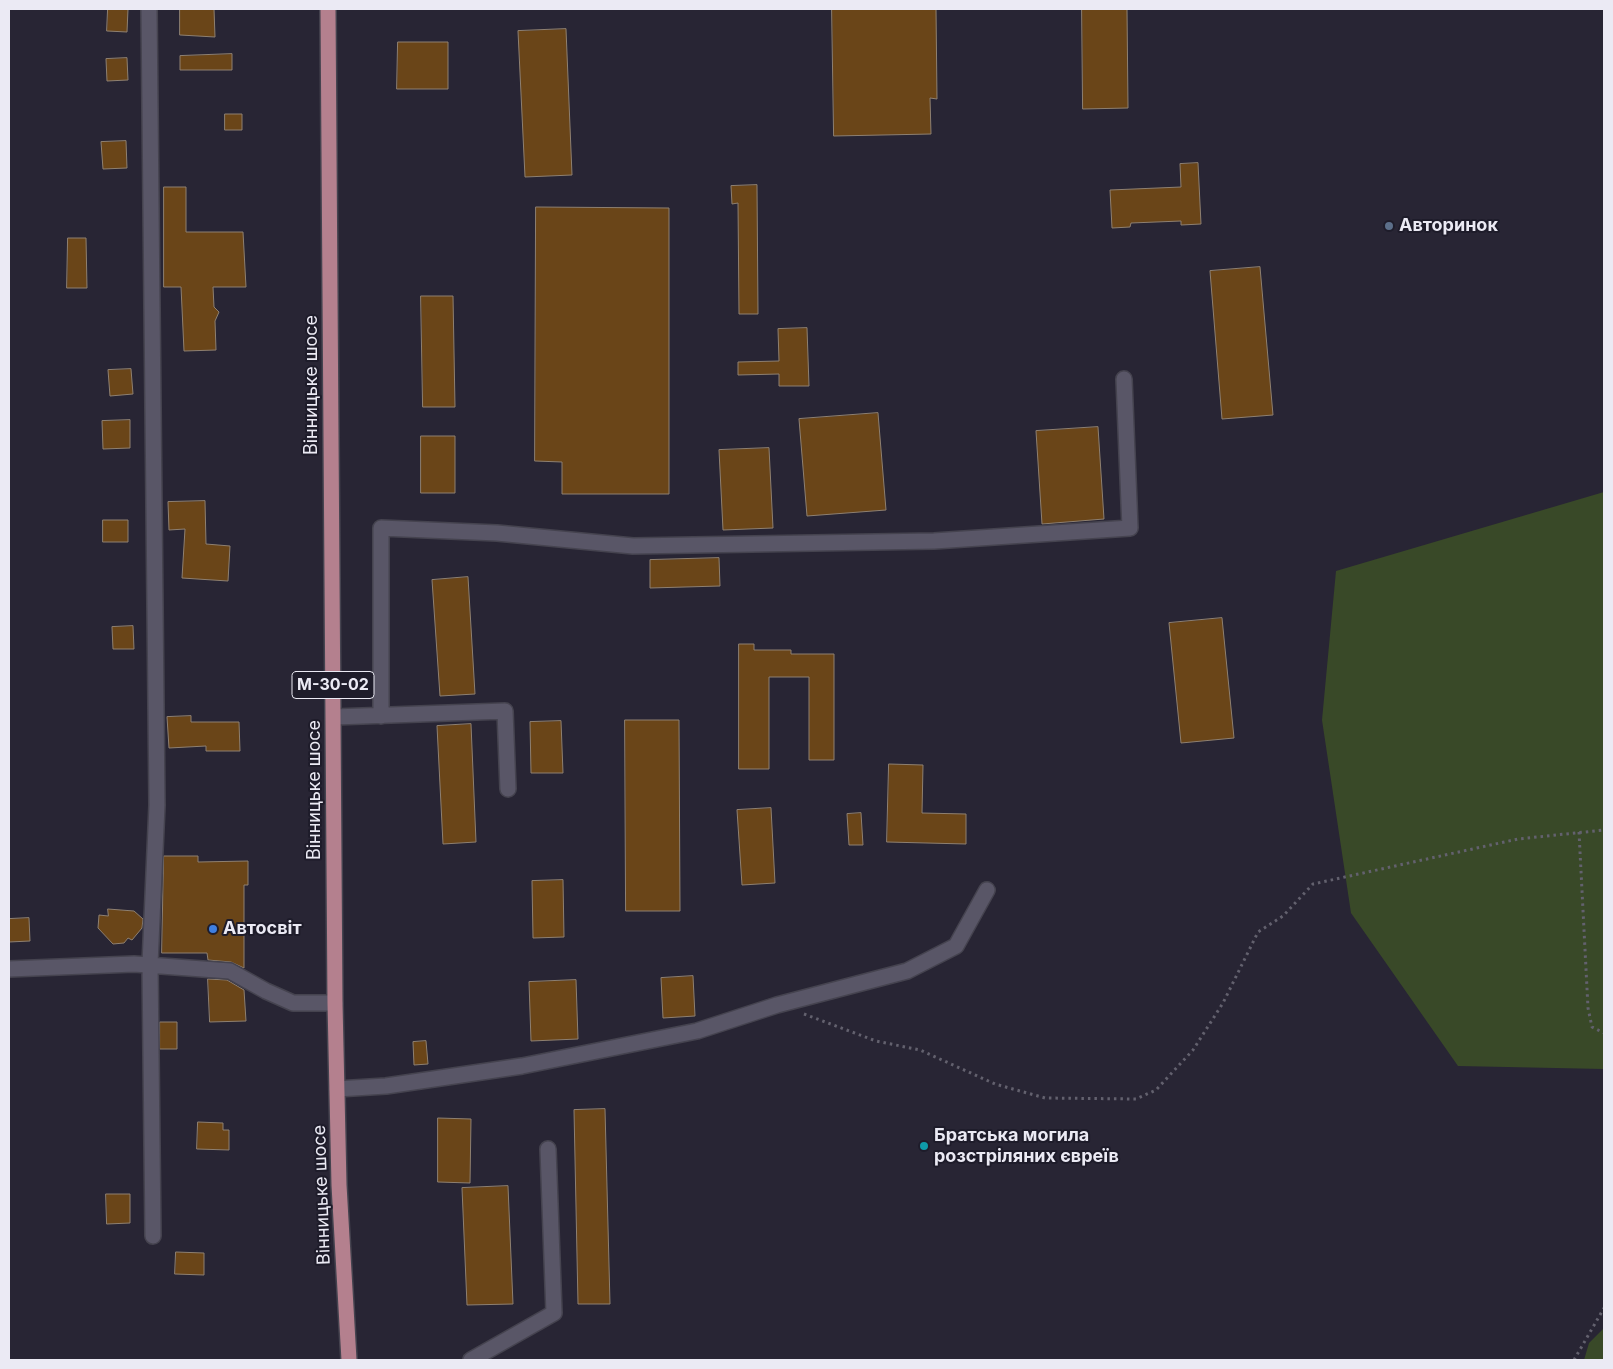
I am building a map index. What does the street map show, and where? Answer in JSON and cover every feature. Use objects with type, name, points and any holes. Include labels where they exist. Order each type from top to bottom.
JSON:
[{"type":"main road","name":"Вінницьке шосе","points":[[328,9],[335,1003],[349,1360]]},
{"type":"street","points":[[149,9],[157,795],[150,964],[152,1236]]},
{"type":"street","points":[[381,716],[381,528],[497,533],[633,546],[934,541],[1130,528],[1124,379]]},
{"type":"street","points":[[334,717],[505,711],[508,789]]},
{"type":"street","points":[[337,1089],[386,1086],[522,1066],[697,1031],[777,1005],[907,971],[956,946],[987,890]]},
{"type":"street","points":[[9,970],[150,964],[230,971],[266,991],[293,1003],[335,1003]]},
{"type":"street","points":[[471,1360],[554,1313],[548,1149]]},
{"type":"path","points":[[777,1005],[876,1041],[920,1050],[996,1084],[1045,1098],[1136,1099],[1156,1090],[1193,1050],[1223,1003],[1258,932],[1284,916],[1313,884],[1518,839],[1604,830]]},
{"type":"path","points":[[1579,832],[1588,1008],[1592,1027],[1604,1033]]},
{"type":"path","points":[[1574,1360],[1604,1308]]},
{"type":"green space","points":[[1604,492],[1604,1069],[1458,1066],[1351,913],[1322,720],[1336,571]]},
{"type":"green space","points":[[1604,1328],[1604,1360],[1584,1360],[1589,1343]]},
{"type":"building","points":[[108,9],[128,9],[127,32],[107,31]]},
{"type":"building","points":[[180,9],[214,9],[215,37],[180,35]]},
{"type":"building","points":[[832,9],[936,9],[937,99],[930,98],[931,134],[834,136]]},
{"type":"building","points":[[1082,9],[1127,9],[1128,108],[1083,109]]},
{"type":"building","points":[[566,29],[572,175],[525,177],[518,31]]},
{"type":"building","points":[[398,42],[448,42],[448,89],[397,89]]},
{"type":"building","points":[[232,54],[232,70],[180,70],[180,56]]},
{"type":"building","points":[[127,58],[128,80],[107,81],[106,59]]},
{"type":"building","points":[[225,114],[242,114],[242,130],[225,130]]},
{"type":"building","points":[[126,141],[127,168],[103,169],[101,142]]},
{"type":"building","points":[[1198,163],[1201,224],[1181,225],[1181,221],[1131,223],[1130,227],[1112,228],[1110,190],[1181,187],[1180,164]]},
{"type":"building","points":[[757,185],[758,314],[739,314],[738,203],[732,204],[731,186]]},
{"type":"building","points":[[164,187],[186,187],[186,232],[243,232],[246,287],[213,287],[214,307],[219,312],[215,321],[216,350],[184,351],[181,287],[164,287]]},
{"type":"building","points":[[536,207],[669,208],[669,494],[562,494],[562,462],[535,461]]},
{"type":"building","points":[[68,238],[86,238],[87,288],[67,288]]},
{"type":"building","points":[[1260,267],[1273,415],[1222,419],[1210,271]]},
{"type":"building","points":[[421,296],[453,296],[455,407],[423,407]]},
{"type":"building","points":[[807,328],[809,386],[779,386],[779,374],[738,375],[738,362],[779,361],[778,329]]},
{"type":"building","points":[[131,369],[133,394],[110,396],[108,370]]},
{"type":"building","points":[[878,413],[886,510],[807,516],[799,419]]},
{"type":"building","points":[[130,420],[130,448],[103,449],[102,421]]},
{"type":"building","points":[[1098,427],[1104,519],[1042,524],[1036,431]]},
{"type":"building","points":[[421,436],[455,436],[455,493],[421,493]]},
{"type":"building","points":[[769,448],[773,528],[723,530],[719,450]]},
{"type":"building","points":[[205,501],[206,544],[230,546],[228,581],[182,578],[185,529],[169,530],[168,502]]},
{"type":"building","points":[[103,520],[128,520],[128,542],[103,542]]},
{"type":"building","points":[[719,558],[720,586],[650,588],[650,560]]},
{"type":"building","points":[[468,577],[475,694],[440,696],[432,580]]},
{"type":"building","points":[[1222,618],[1234,738],[1181,743],[1169,623]]},
{"type":"building","points":[[133,626],[134,649],[113,649],[112,627]]},
{"type":"building","points":[[739,644],[754,644],[754,650],[791,650],[791,654],[834,654],[834,760],[809,760],[809,677],[769,677],[769,769],[739,769]]},
{"type":"building","points":[[191,716],[191,722],[239,722],[240,751],[206,751],[206,746],[169,748],[167,717]]},
{"type":"building","points":[[625,720],[679,720],[680,911],[626,911]]},
{"type":"building","points":[[561,721],[563,773],[531,773],[530,722]]},
{"type":"building","points":[[471,724],[476,842],[443,844],[437,726]]},
{"type":"building","points":[[889,764],[923,765],[922,813],[966,814],[966,844],[887,842]]},
{"type":"building","points":[[771,808],[775,883],[742,885],[737,810]]},
{"type":"building","points":[[861,813],[863,845],[849,845],[847,814]]},
{"type":"building","points":[[164,856],[198,856],[198,862],[248,861],[248,885],[244,885],[244,968],[231,962],[208,960],[207,953],[162,953]]},
{"type":"building","points":[[563,880],[564,937],[533,938],[532,881]]},
{"type":"building","points":[[108,909],[134,911],[143,919],[142,928],[132,940],[128,938],[124,943],[113,944],[98,928],[99,915],[108,916]]},
{"type":"building","points":[[29,918],[30,941],[9,942],[9,919]]},
{"type":"building","points":[[693,976],[695,1016],[663,1018],[661,978]]},
{"type":"building","points":[[208,979],[227,980],[244,990],[246,1021],[210,1022]]},
{"type":"building","points":[[576,980],[578,1039],[531,1041],[529,982]]},
{"type":"building","points":[[160,1022],[177,1022],[177,1049],[160,1049]]},
{"type":"building","points":[[426,1041],[428,1064],[414,1065],[413,1042]]},
{"type":"building","points":[[605,1109],[610,1304],[578,1304],[574,1110]]},
{"type":"building","points":[[438,1118],[471,1119],[470,1183],[438,1182]]},
{"type":"building","points":[[198,1122],[223,1123],[223,1130],[229,1130],[229,1150],[197,1149]]},
{"type":"building","points":[[508,1186],[513,1304],[467,1305],[462,1188]]},
{"type":"building","points":[[106,1194],[130,1194],[130,1223],[107,1224]]},
{"type":"building","points":[[176,1252],[204,1253],[204,1275],[175,1274]]},
{"type":"place","name":"Авторинок","points":[[1389,226]]},
{"type":"place","name":"Автосвіт","points":[[213,929]]},
{"type":"place","name":"Братська могила розстріляних євреїв","points":[[924,1146]]}]
